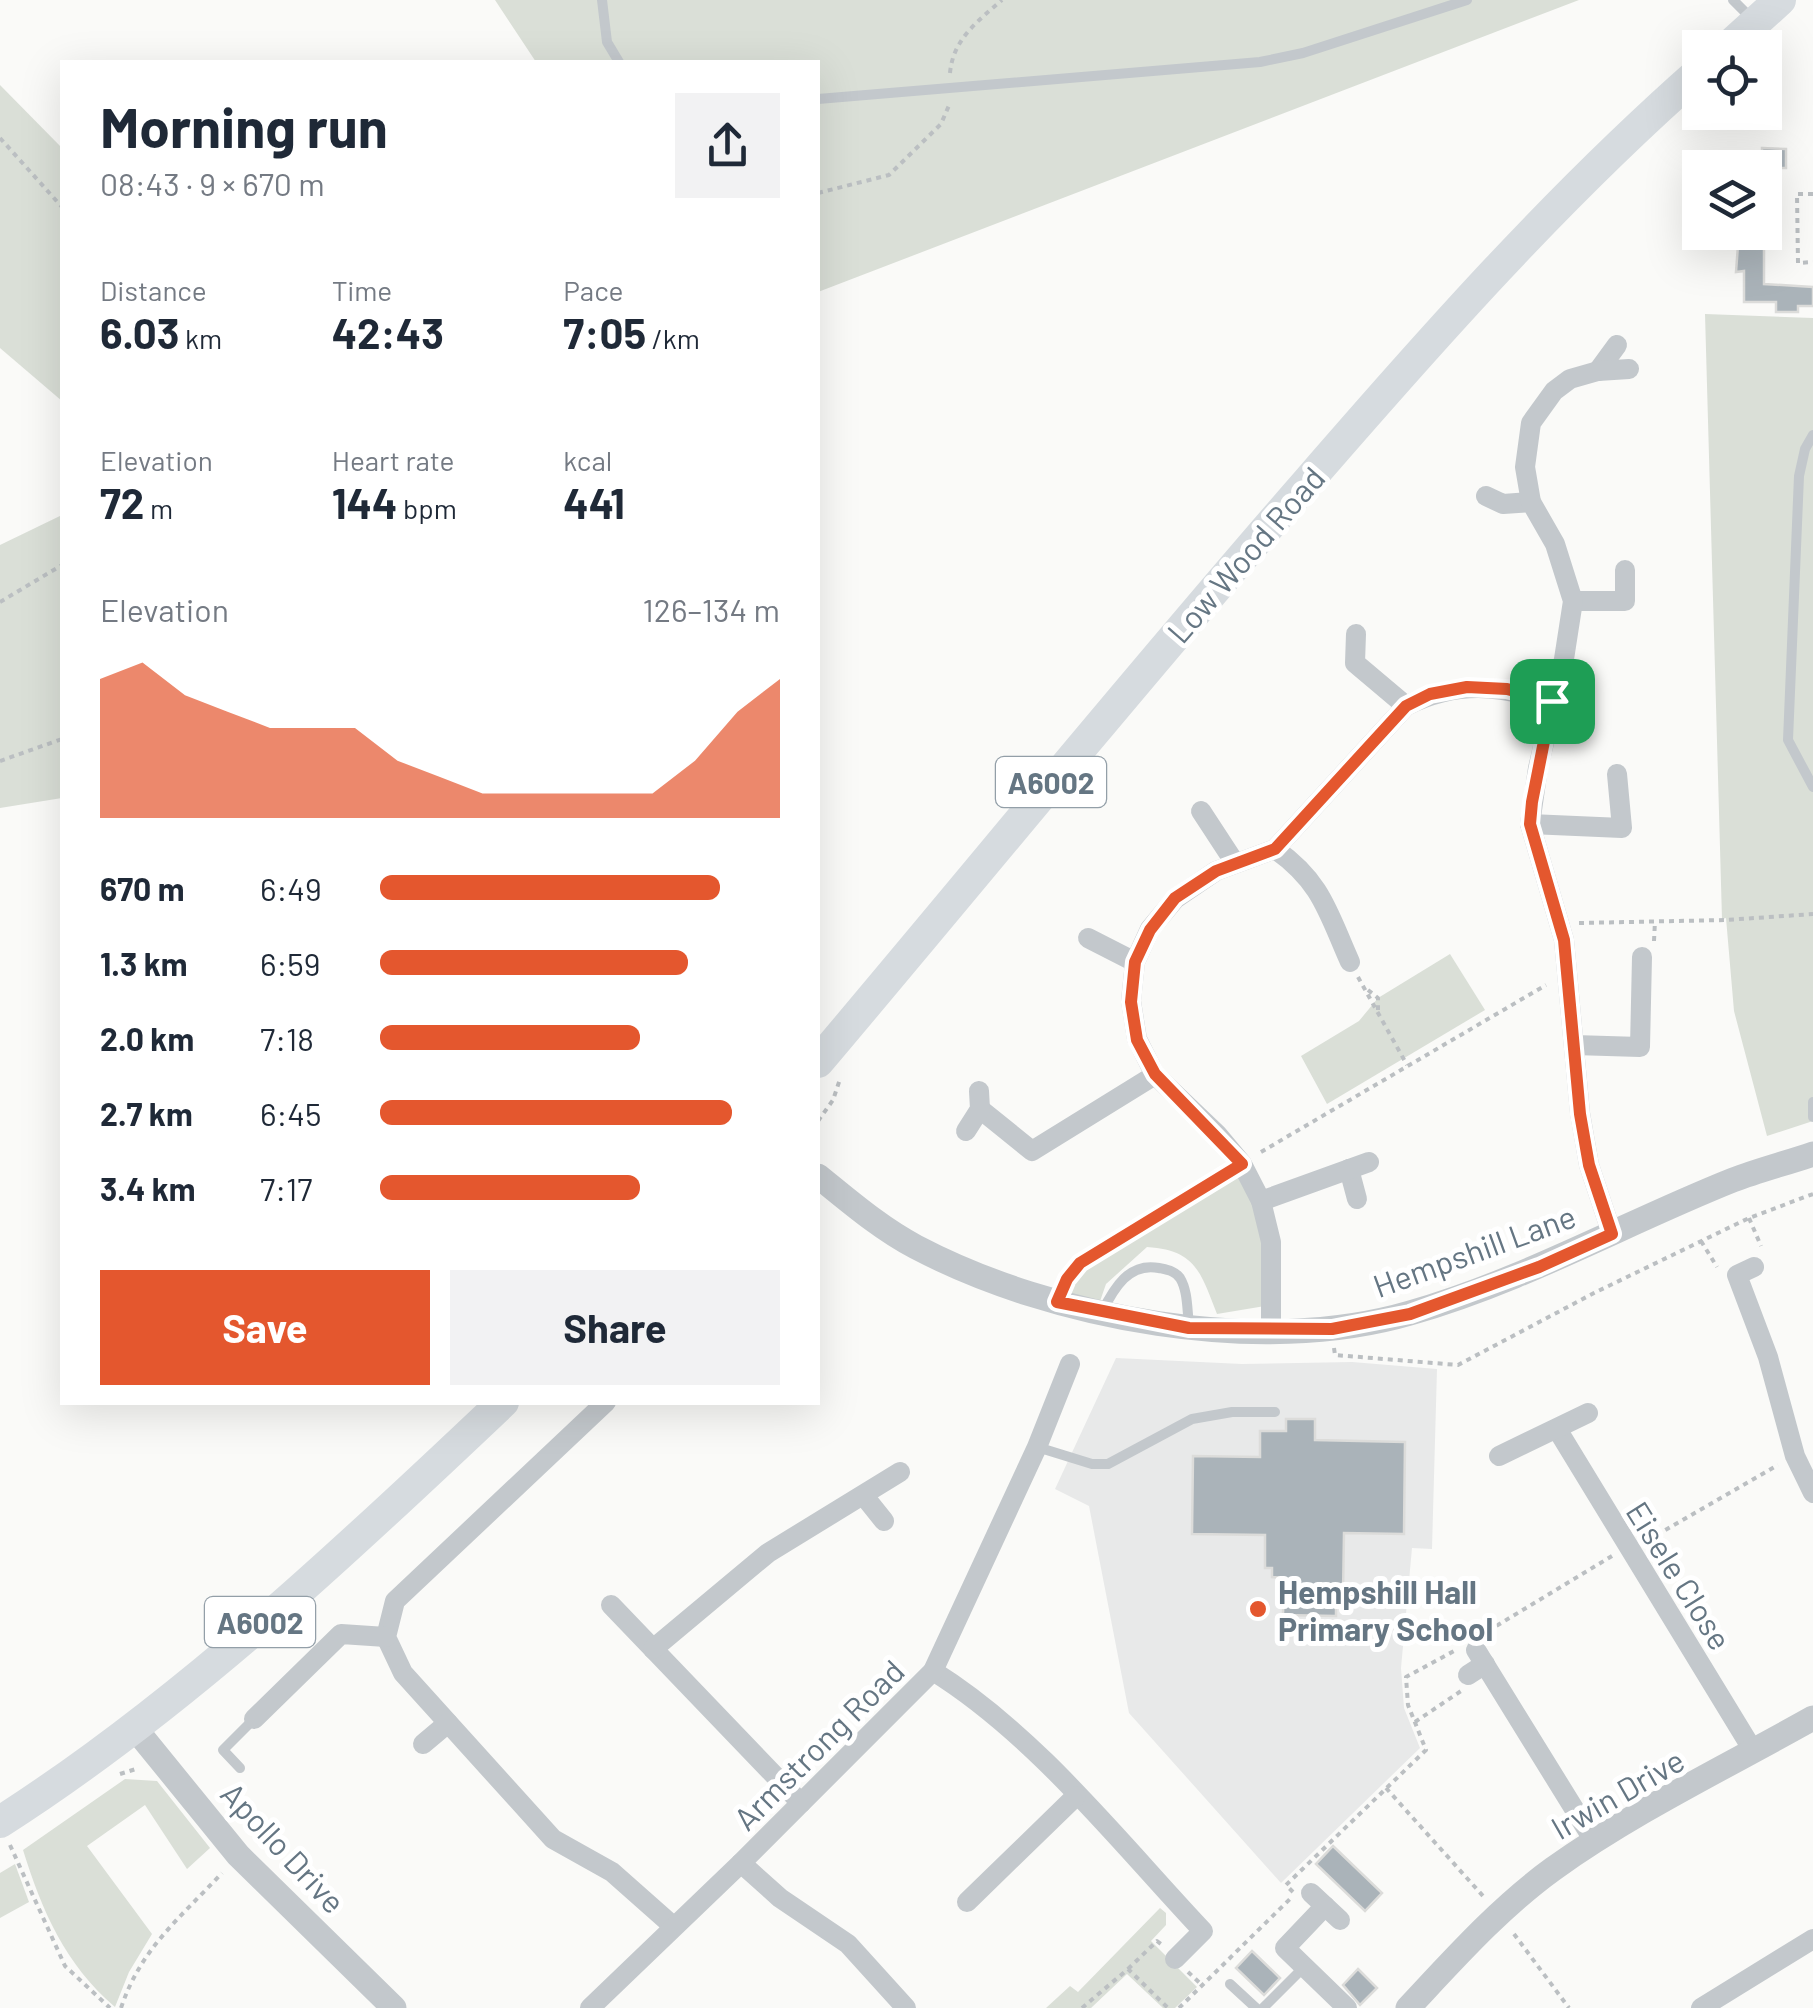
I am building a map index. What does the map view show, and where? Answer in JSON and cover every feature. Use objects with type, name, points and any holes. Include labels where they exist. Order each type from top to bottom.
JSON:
[{"type":"main road","points":[[1744,11],[1780,0]]},
{"type":"main road","name":"Low Wood Road","points":[[833,1064],[1167,643],[1520,244],[1682,87]]},
{"type":"main road","name":"A6002","points":[[0,1822],[133,1726],[223,1654],[402,1498],[500,1405]]},
{"type":"street","points":[[1598,371],[1616,345]]},
{"type":"street","points":[[1612,1234],[1589,1165],[1559,922],[1530,824],[1573,601],[1555,544],[1531,502],[1524,468],[1531,423],[1562,385],[1598,371],[1629,369]]},
{"type":"street","points":[[1486,496],[1503,504],[1531,502]]},
{"type":"street","points":[[1573,601],[1625,600],[1625,570]]},
{"type":"street","points":[[1356,634],[1355,664],[1406,706]]},
{"type":"street","points":[[1271,1330],[1271,1242],[1261,1202],[1242,1164],[1155,1074],[1137,1040],[1131,1002],[1135,962],[1150,930],[1175,898],[1216,871],[1275,849],[1406,706],[1430,694],[1467,687],[1507,689],[1552,701]]},
{"type":"street","points":[[1530,824],[1622,828],[1617,774]]},
{"type":"street","points":[[1202,811],[1235,863]]},
{"type":"street","points":[[1275,849],[1308,874],[1350,962]]},
{"type":"street","points":[[1088,938],[1135,962]]},
{"type":"street","points":[[1574,1045],[1640,1047],[1642,957]]},
{"type":"street","points":[[966,1131],[979,1100],[1032,1152],[1155,1074]]},
{"type":"street","name":"Hempshill Lane","points":[[820,1178],[913,1246],[977,1276],[1057,1302],[1189,1328],[1332,1329],[1410,1314],[1539,1267],[1735,1180],[1813,1154]]},
{"type":"street","points":[[1261,1202],[1359,1166],[1357,1199]]},
{"type":"street","points":[[1745,1271],[1795,1456],[1813,1494]]},
{"type":"street","name":"Armstrong Road","points":[[600,2005],[672,1926],[741,1864],[933,1671],[1037,1447],[1070,1364]]},
{"type":"street","points":[[603,1405],[394,1601],[386,1638],[403,1673],[553,1839],[612,1872],[672,1926]]},
{"type":"street","points":[[1499,1456],[1588,1413]]},
{"type":"street","name":"Eisele Close","points":[[1556,1429],[1754,1752]]},
{"type":"street","points":[[652,1648],[768,1553],[900,1472]]},
{"type":"street","points":[[864,1496],[884,1521]]},
{"type":"street","points":[[611,1606],[801,1802]]},
{"type":"street","points":[[254,1719],[340,1634],[386,1638]]},
{"type":"street","points":[[1471,1660],[1594,1841]]},
{"type":"street","points":[[933,1671],[973,1696],[1076,1796],[1203,1930],[1175,1959]]},
{"type":"street","name":"Irwin Drive","points":[[1408,2008],[1520,1896],[1594,1841],[1813,1718]]},
{"type":"street","points":[[423,1744],[448,1723]]},
{"type":"street","name":"Apollo Drive","points":[[133,1726],[238,1855],[394,2008]]},
{"type":"street","points":[[967,1902],[1076,1796]]},
{"type":"street","points":[[741,1864],[780,1898],[848,1944],[906,2008]]},
{"type":"street","points":[[1325,1906],[1285,1948],[1347,2008]]},
{"type":"street","points":[[1701,2008],[1813,1938]]},
{"type":"lane","points":[[602,0],[607,42],[618,60]]},
{"type":"lane","points":[[820,99],[1260,62],[1467,0]]},
{"type":"lane","points":[[1813,435],[1805,449],[1799,476],[1788,740],[1813,787]]},
{"type":"lane","points":[[1813,1102],[1813,1118]]},
{"type":"lane","points":[[1102,1313],[1122,1280],[1132,1270],[1146,1265],[1174,1272],[1182,1280],[1189,1328]]},
{"type":"lane","points":[[1037,1447],[1092,1464],[1108,1464],[1192,1419],[1232,1412],[1275,1412]]},
{"type":"lane","points":[[240,1768],[224,1750],[254,1719]]},
{"type":"lane","points":[[1230,1984],[1260,2008],[1305,1966]]},
{"type":"path","points":[[820,192],[889,175],[941,124],[950,103],[952,54],[970,29],[1002,0]]},
{"type":"path","points":[[0,138],[60,205]]},
{"type":"path","points":[[1813,194],[1798,194],[1798,262],[1813,262]]},
{"type":"path","points":[[0,602],[60,565]]},
{"type":"path","points":[[0,761],[60,740]]},
{"type":"path","points":[[1559,922],[1726,920],[1813,914]]},
{"type":"path","points":[[1350,962],[1407,1065]]},
{"type":"path","points":[[1057,1302],[1067,1279],[1080,1263],[1524,995],[1568,974]]},
{"type":"path","points":[[820,1118],[832,1100],[833,1064]]},
{"type":"path","points":[[1332,1329],[1335,1355],[1458,1365],[1749,1218],[1813,1194]]},
{"type":"path","points":[[1701,1242],[1720,1273],[1745,1271],[1762,1250],[1749,1218]]},
{"type":"path","points":[[1179,2008],[1295,1894],[1286,1885],[1426,1750],[1408,1705],[1406,1676],[1471,1660],[1463,1690],[1415,1722]]},
{"type":"path","points":[[1386,1788],[1482,1896]]},
{"type":"path","points":[[16,1855],[65,1966],[110,2008]]},
{"type":"path","points":[[122,2008],[132,1976],[152,1948],[238,1855]]},
{"type":"path","points":[[1520,1941],[1569,2008]]},
{"type":"path","points":[[1082,2008],[1128,1969],[1168,2008]]},
{"type":"shaded area","points":[[495,0],[1579,0],[820,291],[820,60],[535,60]]},
{"type":"shaded area","points":[[0,85],[60,146],[60,399],[0,348]]},
{"type":"shaded area","points":[[1705,314],[1813,318],[1813,1121],[1767,1136],[1734,1011],[1726,918],[1722,919]]},
{"type":"shaded area","points":[[60,516],[60,798],[0,808],[0,545]]},
{"type":"shaded area","points":[[1450,954],[1485,1010],[1327,1104],[1301,1056],[1359,1021],[1378,998]]},
{"type":"shaded area","points":[[1242,1164],[1261,1201],[1265,1306],[1217,1314],[1194,1266],[1176,1253],[1147,1247],[1106,1284],[1098,1307],[1057,1302],[1079,1263]]},
{"type":"shaded area","name":"Hempshill Hall Primary School","points":[[1116,1358],[1242,1364],[1352,1362],[1437,1369],[1432,1549],[1412,1548],[1401,1668],[1404,1708],[1420,1748],[1281,1883],[1129,1713],[1089,1506],[1055,1489]]},
{"type":"shaded area","points":[[125,1779],[157,1781],[210,1848],[187,1869],[145,1805],[87,1846],[152,1934],[129,1972],[115,2007],[82,1973],[57,1935],[23,1850]]},
{"type":"shaded area","points":[[15,1864],[29,1902],[0,1918],[0,1873]]},
{"type":"shaded area","points":[[1160,1908],[1166,1913],[1166,1925],[1151,1941],[1197,1987],[1175,2008],[1163,2008],[1127,1974],[1091,2008],[1046,2008],[1070,1986],[1078,1992]]},
{"type":"building","points":[[1786,149],[1786,168],[1782,168],[1782,150],[1762,150]]},
{"type":"building","points":[[1738,250],[1764,250],[1764,284],[1813,287],[1813,306],[1798,306],[1798,312],[1776,312],[1776,302],[1744,302],[1744,271],[1736,272]]},
{"type":"building","points":[[1286,1419],[1315,1419],[1315,1440],[1405,1442],[1404,1534],[1344,1533],[1343,1595],[1336,1595],[1336,1616],[1283,1615],[1284,1578],[1272,1577],[1272,1568],[1265,1568],[1265,1535],[1192,1534],[1193,1456],[1260,1457],[1260,1431],[1286,1431]]},
{"type":"building","points":[[1333,1846],[1382,1893],[1365,1911],[1316,1864]]},
{"type":"building","points":[[1252,1951],[1280,1978],[1264,1995],[1236,1968]]},
{"type":"building","points":[[1358,1969],[1377,1988],[1360,2005],[1343,1985]]},
{"type":"place","name":"Hempshill Hall Primary School","points":[[1258,1609]]},
{"type":"route","points":[[1467,687],[1507,689],[1552,701],[1530,824],[1564,940],[1580,1114],[1589,1165],[1612,1234],[1539,1267],[1410,1314],[1332,1329],[1189,1328],[1057,1302],[1067,1279],[1080,1263],[1242,1164],[1155,1074],[1137,1040],[1131,1002],[1135,962],[1150,930],[1175,898],[1216,871],[1275,849],[1406,706],[1430,694],[1467,687]]}]
